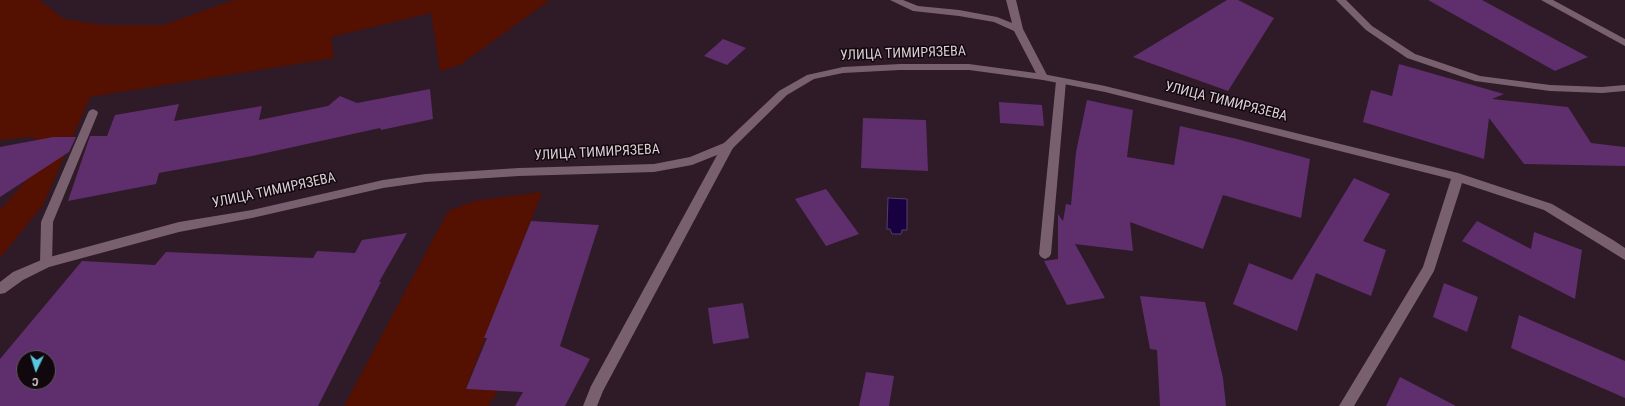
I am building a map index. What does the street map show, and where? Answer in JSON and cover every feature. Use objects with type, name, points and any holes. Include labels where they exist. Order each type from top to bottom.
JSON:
[{"type":"street","points":[[895,0],[916,9],[959,13],[997,20],[1018,29]]},
{"type":"street","points":[[1011,0],[1018,29],[1043,77]]},
{"type":"street","points":[[1341,0],[1370,28],[1411,56],[1479,79],[1550,88],[1602,90],[1625,88]]},
{"type":"street","points":[[1546,0],[1625,44]]},
{"type":"street","name":"УЛИЦА ТИМИРЯЗЕВА","points":[[0,289],[18,276],[46,262],[180,227],[252,214],[383,184],[426,178],[519,172],[654,168],[692,161],[728,146],[783,93],[811,77],[843,70],[900,67],[969,67],[1043,77],[1171,104],[1458,177],[1548,207],[1625,254]]},
{"type":"street","points":[[1045,254],[1061,81]]},
{"type":"street","points":[[46,262],[47,222],[93,113]]},
{"type":"street","points":[[590,406],[596,390],[728,146]]},
{"type":"street","points":[[1346,406],[1429,268],[1458,177]]},
{"type":"shaded area","points":[[0,0],[39,0],[64,19],[103,25],[163,25],[234,0],[550,0],[460,65],[440,71],[431,13],[331,37],[334,58],[90,97],[43,205],[0,258],[0,210],[29,177],[49,143],[30,137],[0,140]]},
{"type":"shaded area","points":[[542,192],[466,388],[498,391],[488,406],[344,406],[448,211],[474,201]]},
{"type":"shaded area","points":[[888,198],[907,199],[907,230],[902,230],[901,234],[892,234],[890,229],[887,229]]},
{"type":"building","points":[[1227,0],[1238,0],[1274,18],[1228,91],[1133,57]]},
{"type":"building","points":[[1428,0],[1482,0],[1588,57],[1555,71]]},
{"type":"building","points":[[723,39],[746,48],[727,65],[704,56]]},
{"type":"building","points":[[1399,64],[1504,94],[1492,99],[1568,107],[1591,143],[1625,147],[1625,166],[1524,164],[1489,118],[1484,159],[1363,122],[1371,90],[1392,96]]},
{"type":"building","points":[[430,89],[433,119],[381,130],[380,128],[252,156],[159,173],[156,184],[68,201],[90,136],[107,136],[115,115],[179,104],[174,121],[262,106],[259,120],[328,106],[340,96],[357,103]]},
{"type":"building","points":[[1087,100],[1133,110],[1127,157],[1174,165],[1180,126],[1237,139],[1310,159],[1301,218],[1223,195],[1203,249],[1130,222],[1133,251],[1075,244],[1105,298],[1067,305],[1044,261],[1058,259],[1058,214],[1063,221],[1066,204],[1071,205],[1076,152]]},
{"type":"building","points":[[999,102],[1042,105],[1044,126],[1000,123]]},
{"type":"building","points":[[863,118],[926,120],[928,171],[861,168]]},
{"type":"building","points":[[53,137],[76,137],[69,152],[0,197],[0,147]]},
{"type":"building","points":[[1354,178],[1390,194],[1363,241],[1386,250],[1371,296],[1316,273],[1297,331],[1233,304],[1249,263],[1292,280]]},
{"type":"building","points":[[826,189],[859,234],[826,246],[795,199]]},
{"type":"building","points":[[531,221],[599,225],[560,346],[590,359],[565,406],[515,406],[523,392],[466,389],[487,338],[484,338]]},
{"type":"building","points":[[1477,221],[1531,249],[1534,232],[1582,250],[1575,299],[1462,241]]},
{"type":"building","points":[[407,233],[379,282],[381,282],[318,406],[0,406],[0,359],[82,261],[155,265],[166,252],[313,258],[317,251],[355,253],[362,240]]},
{"type":"building","points":[[1444,283],[1478,297],[1467,332],[1433,317]]},
{"type":"building","points":[[1140,296],[1205,302],[1223,378],[1226,406],[1160,406],[1157,350],[1150,349]]},
{"type":"building","points":[[743,303],[749,338],[713,344],[708,308]]},
{"type":"building","points":[[1519,315],[1625,361],[1625,398],[1511,348]]},
{"type":"building","points":[[866,372],[894,376],[889,406],[859,406]]},
{"type":"building","points":[[1400,377],[1456,406],[1386,406]]}]
